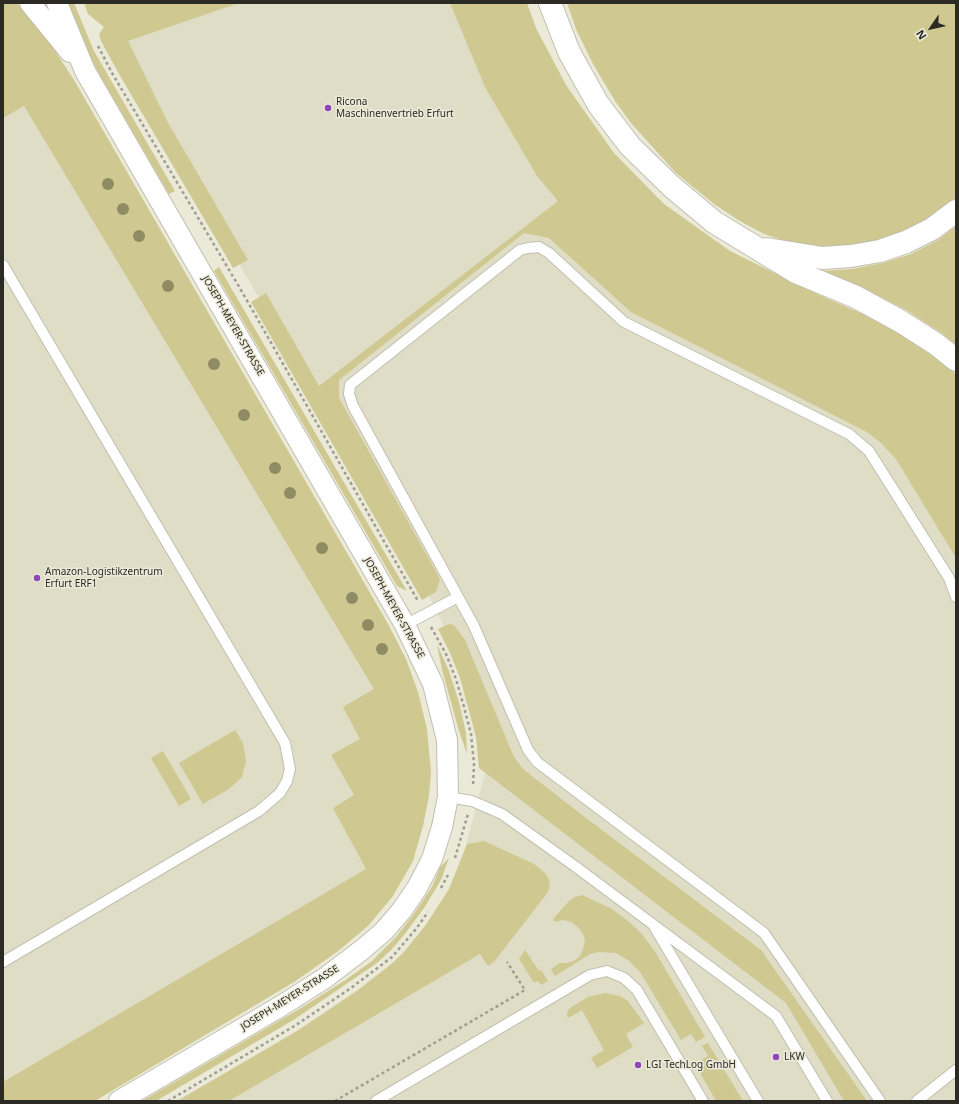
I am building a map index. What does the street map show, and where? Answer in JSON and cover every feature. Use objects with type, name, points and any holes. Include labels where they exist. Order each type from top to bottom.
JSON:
[{"type":"highway","points":[[550,3],[569,52],[598,104],[630,146],[671,186],[714,222],[796,272],[856,297],[900,320],[936,344],[956,360]]},
{"type":"highway","points":[[757,247],[822,258],[850,256],[880,251],[906,242],[932,229],[956,211]]},
{"type":"street","name":"JOSEPH-MEYER-STRASSE","points":[[30,3],[85,71]]},
{"type":"street","name":"JOSEPH-MEYER-STRASSE","points":[[57,3],[85,71],[405,625],[434,684],[447,740],[448,797],[442,827],[432,859],[417,888],[406,905],[384,931],[325,978],[282,1006],[119,1101]]},
{"type":"lane","points":[[880,1101],[764,933],[537,762],[528,750],[474,626],[353,406],[349,394],[350,384],[520,250],[539,247],[549,253],[624,322],[849,434],[869,451],[949,578],[956,597]]},
{"type":"lane","points":[[3,265],[285,743],[290,769],[287,781],[280,793],[259,811],[3,962]]},
{"type":"lane","points":[[405,625],[458,596]]},
{"type":"lane","points":[[448,797],[472,801],[502,814],[652,923],[776,1016],[827,1101]]},
{"type":"lane","points":[[652,923],[758,1101]]},
{"type":"lane","points":[[376,1101],[590,975],[607,971],[624,978],[637,990],[703,1101]]},
{"type":"lane","points":[[917,1101],[956,1070]]},
{"type":"path","points":[[97,44],[112,73],[241,290],[425,614],[446,654],[456,679],[471,734],[474,764],[472,801],[453,863]]},
{"type":"path","points":[[441,889],[451,869]]},
{"type":"path","points":[[168,1101],[296,1025],[351,988],[392,956],[416,929],[429,909]]},
{"type":"path","points":[[335,1101],[525,990],[507,962]]},
{"type":"shaded area","points":[[3,3],[67,3],[11,37],[388,687],[374,874],[3,1101]]},
{"type":"shaded area","points":[[3,3],[17,3],[48,40],[74,80],[388,624],[406,659],[418,692],[427,729],[431,772],[429,796],[423,826],[413,861],[393,896],[368,926],[337,952],[294,982],[95,1101],[3,1101],[3,1082],[366,869],[333,808],[354,795],[331,755],[360,739],[343,707],[374,689],[24,106],[3,118]]},
{"type":"shaded area","points":[[65,3],[74,3],[94,51],[175,191],[169,194],[98,72]]},
{"type":"shaded area","points":[[84,3],[239,3],[128,41],[167,121],[248,260],[233,268],[101,41],[99,34],[104,27],[88,14]]},
{"type":"shaded area","points":[[96,3],[511,3],[533,53],[651,209],[956,400],[956,1101],[192,1101],[382,989],[452,900],[488,761],[467,675],[423,583],[109,38]]},
{"type":"shaded area","points":[[450,3],[527,3],[536,28],[566,85],[614,153],[664,204],[730,251],[815,293],[883,323],[929,353],[956,374],[956,558],[896,459],[881,443],[867,432],[631,312],[549,238],[524,233],[339,380],[339,398],[440,579],[436,592],[422,600],[251,302],[266,293],[319,386],[558,201],[537,176],[485,87]]},
{"type":"shaded area","points":[[567,3],[956,3],[956,198],[927,221],[902,234],[878,242],[822,249],[791,243],[764,234],[738,220],[714,204],[676,173],[631,123],[615,101],[593,64],[576,29]]},
{"type":"shaded area","points":[[956,226],[956,345],[943,334],[906,310],[861,287],[821,271],[852,269],[883,263],[911,254],[938,240]]},
{"type":"shaded area","points":[[219,267],[407,591],[397,586],[214,271]]},
{"type":"shaded area","points":[[449,624],[454,625],[465,640],[514,757],[523,769],[761,950],[867,1101],[844,1101],[786,1003],[479,768],[476,737],[460,678],[438,629]]},
{"type":"shaded area","points":[[437,644],[449,671],[459,702],[466,733],[467,754],[442,670]]},
{"type":"shaded area","points":[[235,730],[243,743],[246,761],[242,777],[229,789],[203,804],[179,763]]},
{"type":"shaded area","points":[[163,751],[191,799],[179,806],[151,758]]},
{"type":"shaded area","points":[[484,841],[534,864],[548,877],[550,885],[548,892],[494,962],[488,966],[480,954],[229,1101],[177,1101],[297,1031],[358,990],[390,965],[403,953],[425,926],[449,889],[467,844]]},
{"type":"shaded area","points":[[449,858],[441,880],[424,908],[405,934],[377,963],[295,1019],[156,1101],[142,1101],[301,1008],[344,981],[372,961],[396,937],[413,915],[432,887],[440,867]]},
{"type":"shaded area","points":[[582,895],[612,909],[642,934],[656,953],[705,1037],[696,1042],[691,1034],[681,1040],[640,972],[629,961],[616,953],[599,952],[590,954],[555,976],[551,969],[560,963],[574,961],[580,956],[585,941],[583,934],[578,927],[571,922],[563,920],[555,922],[553,919],[570,900]]},
{"type":"shaded area","points":[[525,950],[539,971],[541,970],[548,981],[541,985],[538,981],[534,983],[519,959]]},
{"type":"shaded area","points":[[605,993],[620,996],[627,1000],[644,1023],[626,1034],[633,1047],[597,1068],[591,1058],[604,1050],[582,1010],[568,1018],[567,1015],[570,1008],[588,997]]},
{"type":"shaded area","points":[[708,1043],[743,1101],[716,1101],[695,1064],[708,1056],[702,1046]]},
{"type":"place","name":"Ricona Maschinenvertrieb Erfurt","points":[[328,108]]},
{"type":"place","name":"Amazon-Logistikzentrum Erfurt ERF1","points":[[37,578]]},
{"type":"place","name":"LKW","points":[[776,1057]]},
{"type":"place","name":"LGI TechLog GmbH","points":[[638,1065]]}]
